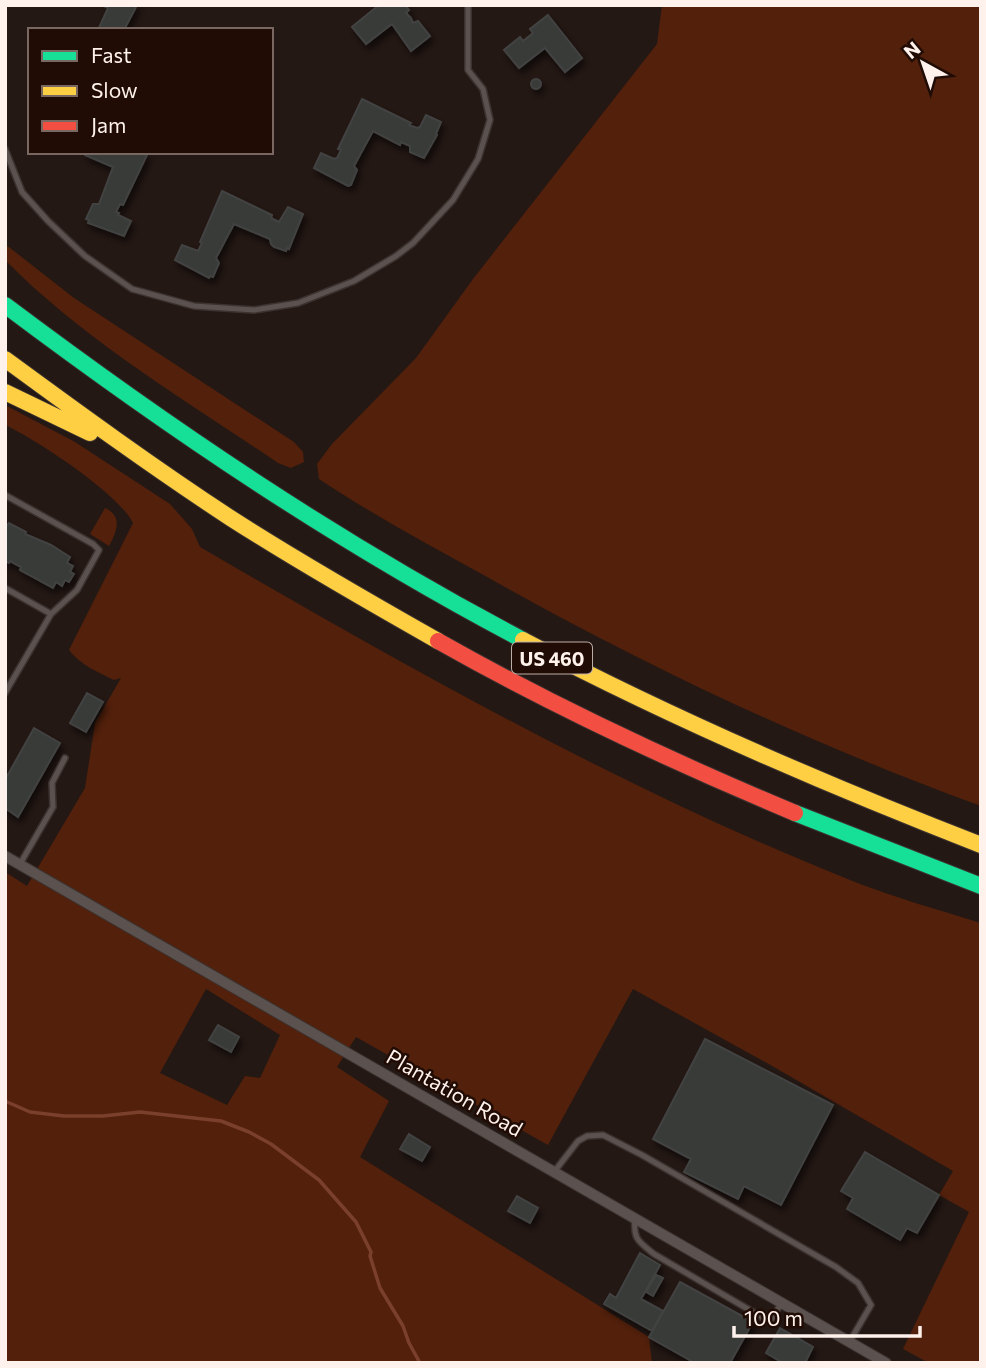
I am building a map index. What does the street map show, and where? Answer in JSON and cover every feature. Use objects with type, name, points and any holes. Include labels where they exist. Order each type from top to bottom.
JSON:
[{"type":"highway","name":"US 460","points":[[5,305],[151,415],[309,519],[447,601],[567,666],[716,738],[859,799],[981,845]]},
{"type":"highway","name":"US 460","points":[[5,359],[154,467],[247,530],[371,604],[555,705],[750,796],[981,886]]},
{"type":"highway","points":[[5,392],[154,467]]},
{"type":"street","name":"Plantation Road","points":[[5,856],[886,1363]]},
{"type":"lane","points":[[5,149],[22,192],[48,221],[85,257],[132,289],[194,306],[254,310],[298,303],[354,281],[414,243],[453,200],[478,159],[490,120],[484,89],[468,70],[468,5]]},
{"type":"lane","points":[[5,495],[98,548],[98,553],[77,590],[51,614],[5,693]]},
{"type":"lane","points":[[5,587],[51,614]]},
{"type":"lane","points":[[20,864],[53,807],[52,783],[65,758]]},
{"type":"lane","points":[[554,1172],[578,1141],[587,1136],[603,1135],[642,1155],[836,1267],[858,1283],[871,1305],[849,1341]]},
{"type":"lane","points":[[635,1218],[635,1237],[647,1249],[770,1322],[782,1302]]},
{"type":"shaded area","points":[[662,5],[981,5],[981,806],[855,757],[669,673],[549,611],[381,518],[319,479],[317,464],[332,444],[416,358],[473,279],[657,44]]},
{"type":"shaded area","points":[[5,244],[74,298],[294,442],[303,452],[304,462],[291,468],[278,463],[102,343],[68,317],[5,260]]},
{"type":"shaded area","points":[[5,405],[75,442],[170,504],[192,529],[200,547],[440,683],[603,768],[770,847],[855,882],[981,923],[981,1363],[929,1363],[903,1349],[969,1212],[939,1195],[953,1171],[633,989],[548,1145],[356,1037],[337,1067],[389,1101],[360,1157],[649,1337],[652,1363],[5,1363],[5,872],[27,886],[85,788],[95,723],[121,678],[114,680],[96,671],[78,660],[69,650],[133,523],[125,511],[95,483],[36,442],[5,425]],"holes":[[[206,989],[280,1035],[260,1078],[245,1076],[227,1105],[160,1073]]]},
{"type":"shaded area","points":[[105,508],[114,515],[117,524],[109,546],[90,534]]},
{"type":"building","points":[[102,5],[137,5],[125,28],[99,28],[108,8]]},
{"type":"building","points":[[379,5],[405,5],[409,10],[406,13],[413,23],[418,21],[430,36],[411,51],[392,24],[366,44],[352,27]]},
{"type":"building","points":[[548,15],[582,58],[565,72],[545,48],[519,68],[504,50],[520,37],[523,41],[533,33],[530,29]]},
{"type":"building","points":[[536,79],[540,80],[540,88],[536,89],[532,88],[531,84],[532,80]]},
{"type":"building","points":[[362,99],[417,128],[426,115],[441,122],[424,158],[410,152],[410,146],[401,142],[400,145],[373,131],[354,166],[357,170],[351,185],[348,186],[314,168],[321,153],[337,158],[341,150],[338,149]]},
{"type":"building","points":[[85,155],[147,155],[123,205],[120,204],[116,212],[131,221],[124,236],[88,223],[89,220],[86,219],[93,204],[99,204],[113,167]]},
{"type":"building","points":[[222,191],[272,215],[271,218],[279,222],[288,207],[303,214],[289,249],[286,251],[274,247],[270,239],[234,224],[216,258],[219,263],[213,277],[209,278],[175,260],[182,245],[198,251]]},
{"type":"building","points":[[5,523],[70,557],[67,563],[73,566],[70,572],[74,574],[69,582],[65,580],[62,586],[56,582],[53,588],[20,570],[21,567],[5,561]]},
{"type":"building","points":[[87,693],[103,702],[86,732],[70,723]]},
{"type":"building","points":[[34,728],[60,743],[18,817],[5,808],[5,780]]},
{"type":"building","points":[[218,1025],[239,1037],[231,1052],[209,1040]]},
{"type":"building","points":[[705,1039],[833,1105],[781,1205],[744,1186],[738,1199],[684,1172],[691,1159],[653,1139]]},
{"type":"building","points":[[409,1134],[430,1147],[422,1161],[400,1149]]},
{"type":"building","points":[[865,1152],[939,1195],[917,1233],[907,1228],[900,1240],[847,1209],[853,1198],[841,1191]]},
{"type":"building","points":[[517,1196],[538,1208],[530,1223],[508,1211]]},
{"type":"building","points":[[640,1253],[660,1265],[641,1299],[663,1311],[652,1331],[604,1304],[610,1294],[616,1298]]},
{"type":"building","points":[[656,1275],[663,1278],[653,1296],[646,1292]]},
{"type":"building","points":[[680,1282],[753,1322],[730,1363],[695,1363],[649,1337]]},
{"type":"building","points":[[780,1328],[813,1347],[805,1363],[783,1363],[766,1353]]},
{"type":"waterway","points":[[5,1101],[30,1112],[64,1116],[140,1112],[221,1121],[271,1144],[319,1180],[356,1222],[371,1252],[380,1288],[403,1326],[420,1363]]},
{"type":"traffic: fast","points":[[5,305],[130,396],[257,483],[388,565],[523,640]]},
{"type":"traffic: fast","points":[[795,813],[981,886]]},
{"type":"traffic: slow","points":[[5,359],[232,519],[438,641]]},
{"type":"traffic: slow","points":[[5,392],[90,433]]},
{"type":"traffic: slow","points":[[523,640],[749,749],[981,845]]},
{"type":"traffic: jam","points":[[438,641],[614,732],[795,813]]}]
